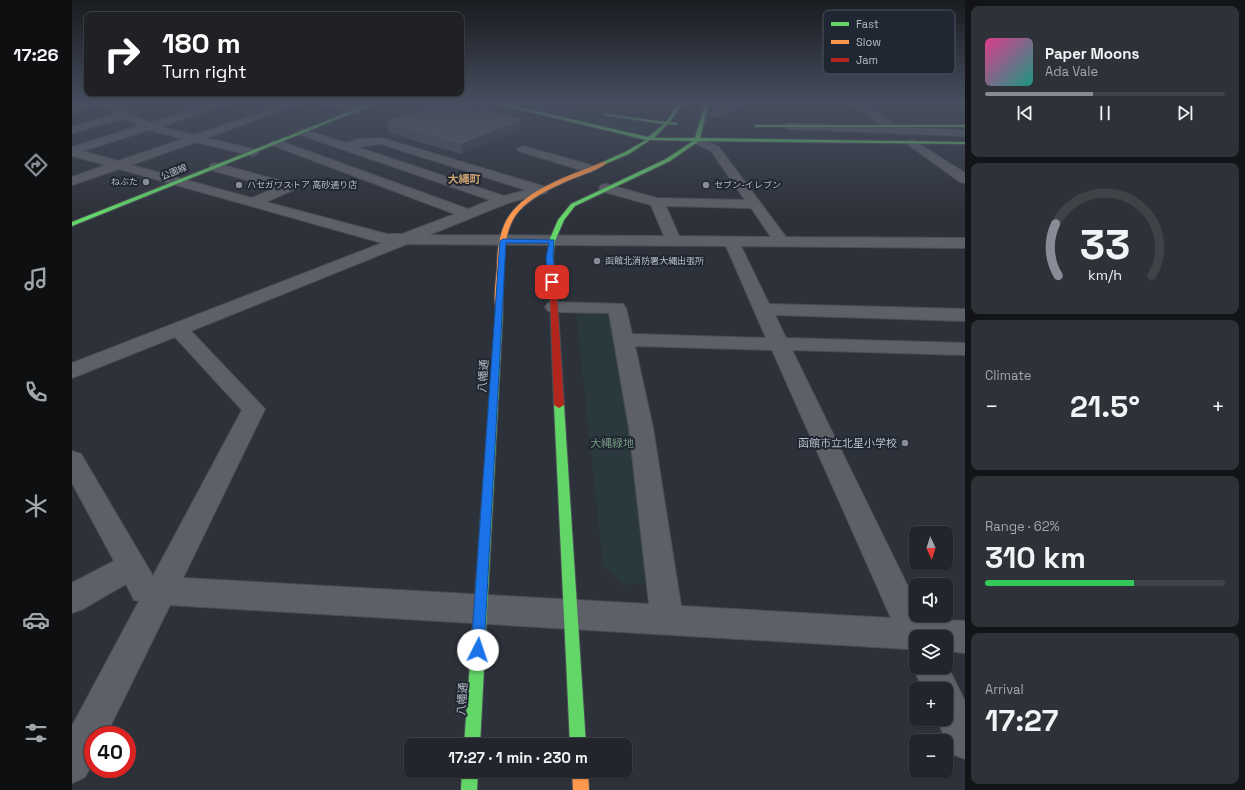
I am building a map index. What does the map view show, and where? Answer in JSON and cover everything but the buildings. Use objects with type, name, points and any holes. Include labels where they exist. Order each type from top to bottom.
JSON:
[{"type":"street","points":[[72,152],[106,141]]},
{"type":"street","points":[[72,181],[187,141]]},
{"type":"street","points":[[207,141],[252,152]]},
{"type":"street","name":"公園線","points":[[72,224],[281,141]]},
{"type":"street","points":[[327,141],[503,200]]},
{"type":"street","points":[[344,147],[360,142],[382,141],[541,190]]},
{"type":"street","name":"八幡通","points":[[472,738],[503,241],[509,220],[522,205],[541,190],[624,155],[646,141]]},
{"type":"street","points":[[578,738],[550,258],[552,242],[561,220],[573,205],[606,188],[668,160],[696,141]]},
{"type":"street","points":[[699,141],[715,149],[782,242]]},
{"type":"street","points":[[780,141],[965,143]]},
{"type":"street","points":[[276,143],[468,214]]},
{"type":"street","points":[[913,143],[965,179]]},
{"type":"street","points":[[523,148],[590,169]]},
{"type":"street","points":[[72,152],[386,239],[552,242],[965,243]]},
{"type":"street","points":[[215,167],[288,187],[254,202]]},
{"type":"street","points":[[606,188],[657,202],[754,204]]},
{"type":"street","points":[[72,371],[177,328],[503,200],[541,190]]},
{"type":"street","points":[[657,202],[674,242]]},
{"type":"street","points":[[732,243],[913,630]]},
{"type":"street","points":[[554,307],[617,308],[642,428],[667,620]]},
{"type":"street","points":[[764,309],[965,314]]},
{"type":"street","points":[[72,764],[254,409],[177,328]]},
{"type":"street","points":[[623,340],[965,350]]},
{"type":"street","points":[[72,460],[145,590],[480,607],[909,636]]},
{"type":"street","points":[[72,599],[132,566]]},
{"type":"street","points":[[953,637],[965,637]]},
{"type":"street","points":[[953,715],[965,741]]},
{"type":"street","points":[[469,790],[470,778]]},
{"type":"street","points":[[580,778],[581,790]]},
{"type":"green space","name":"大縄緑地","points":[[576,313],[605,313],[610,316],[632,432],[646,583],[624,585],[603,565]]},
{"type":"traffic: fast","points":[[72,224],[281,141]]},
{"type":"traffic: fast","points":[[605,163],[627,153],[647,141]]},
{"type":"traffic: fast","points":[[553,297],[550,257],[552,241],[561,220],[573,205],[668,160],[696,141]]},
{"type":"traffic: fast","points":[[796,141],[965,143]]},
{"type":"traffic: fast","points":[[472,738],[499,309]]},
{"type":"traffic: fast","points":[[559,405],[578,738]]},
{"type":"traffic: fast","points":[[469,790],[470,778]]},
{"type":"traffic: slow","points":[[499,309],[501,252],[505,230],[516,211],[526,201],[538,193],[566,179],[605,163]]},
{"type":"traffic: slow","points":[[580,778],[581,790]]},
{"type":"traffic: jam","points":[[553,297],[559,405]]},
{"type":"place","name":"ねぶた","points":[[146,182]]},
{"type":"place","name":"ハセガワストア 高砂通り店","points":[[239,185]]},
{"type":"place","name":"セブン-イレブン","points":[[706,185]]},
{"type":"place","name":"函館北消防署大縄出張所","points":[[597,261]]},
{"type":"place","name":"函館市立北星小学校","points":[[905,443]]},
{"type":"district","name":"大縄町","points":[[464,179]]},
{"type":"route","points":[[478,650],[503,241],[552,242],[550,258],[552,282]]}]
